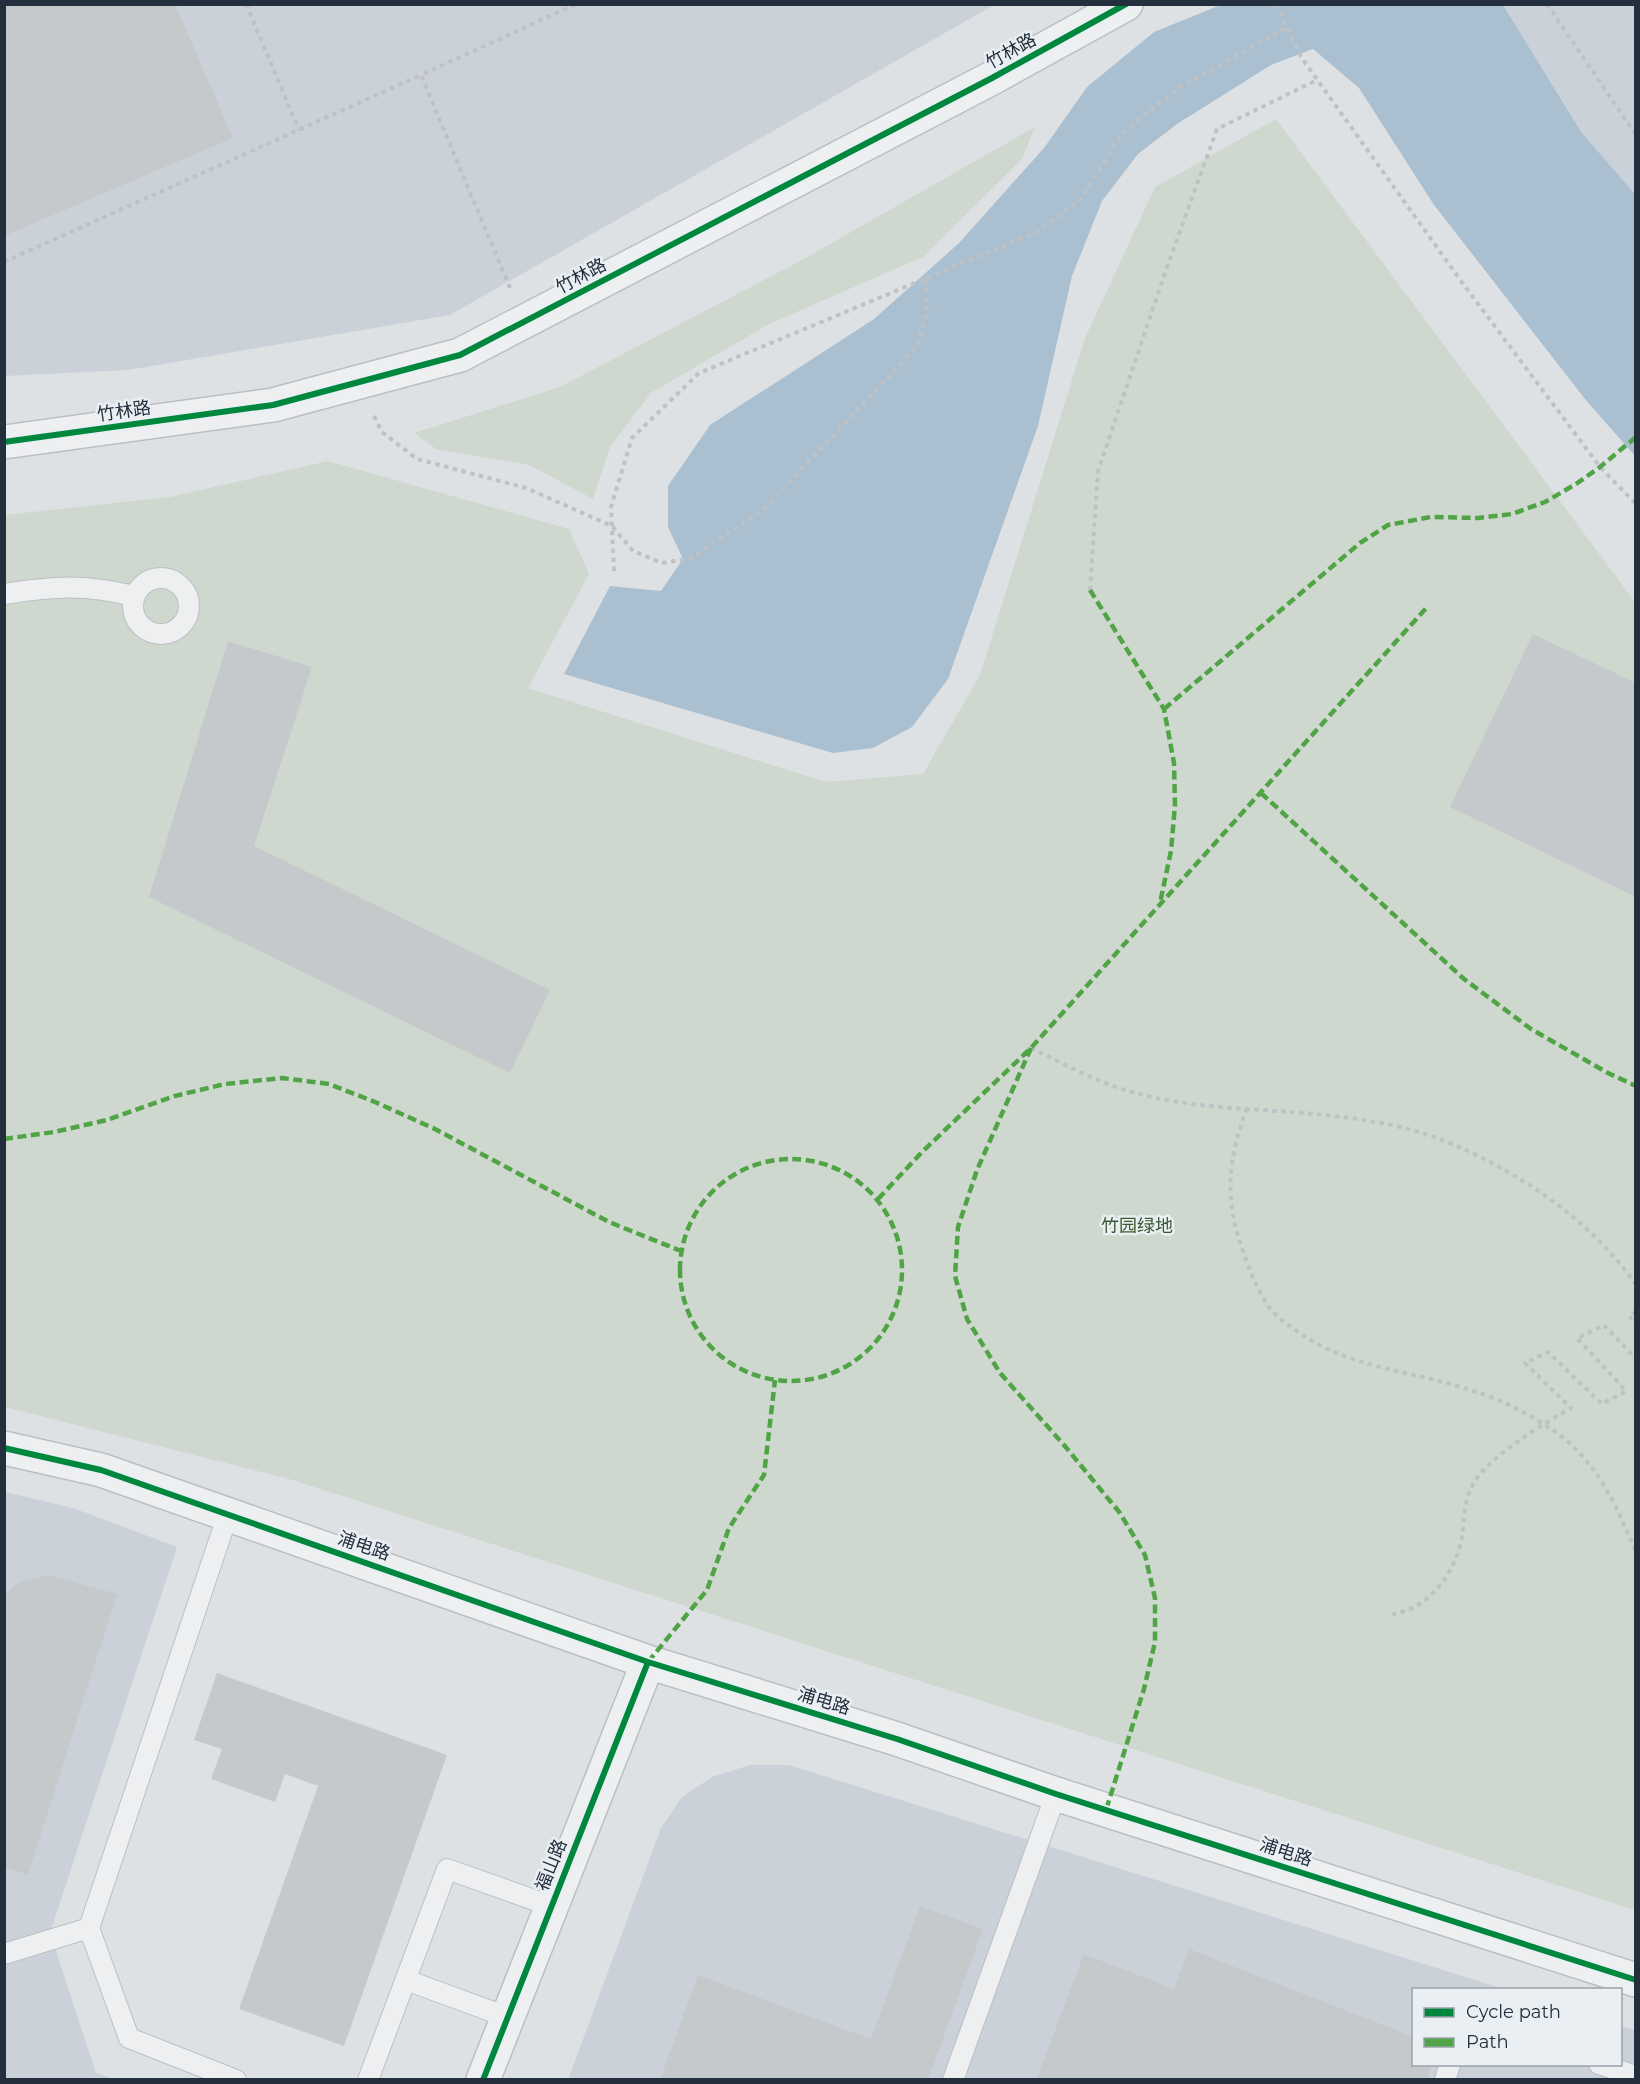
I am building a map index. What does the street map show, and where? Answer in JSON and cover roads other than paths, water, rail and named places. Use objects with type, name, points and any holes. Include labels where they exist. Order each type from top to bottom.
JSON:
[{"type":"street","name":"竹林路","points":[[4,442],[273,405],[460,355],[992,78],[1126,4]]},
{"type":"street","name":"浦电路","points":[[4,1448],[101,1470],[648,1662],[897,1739],[1056,1794],[1635,1980]]},
{"type":"street","name":"福山路","points":[[483,2079],[648,1662]]},
{"type":"lane","points":[[4,594],[74,586],[104,589],[134,596]]},
{"type":"lane","points":[[228,1514],[89,1928],[129,2038],[236,2079]]},
{"type":"lane","points":[[953,2079],[1056,1794]]},
{"type":"lane","points":[[368,2079],[447,1869],[551,1906]]},
{"type":"lane","points":[[4,1954],[89,1928]]},
{"type":"lane","points":[[406,1980],[507,2017]]},
{"type":"lane","points":[[1605,2066],[1635,2076]]},
{"type":"water","points":[[1223,4],[1503,5],[1582,133],[1635,194],[1635,456],[1585,399],[1434,205],[1359,88],[1313,49],[1271,65],[1177,124],[1138,154],[1102,201],[1072,276],[1038,426],[948,679],[912,727],[873,748],[833,753],[564,674],[610,586],[661,591],[683,559],[668,527],[668,486],[710,425],[874,319],[959,243],[1044,148],[1087,87],[1154,32]]},
{"type":"park label","name":"竹园绿地","points":[[1137,1226]]}]
